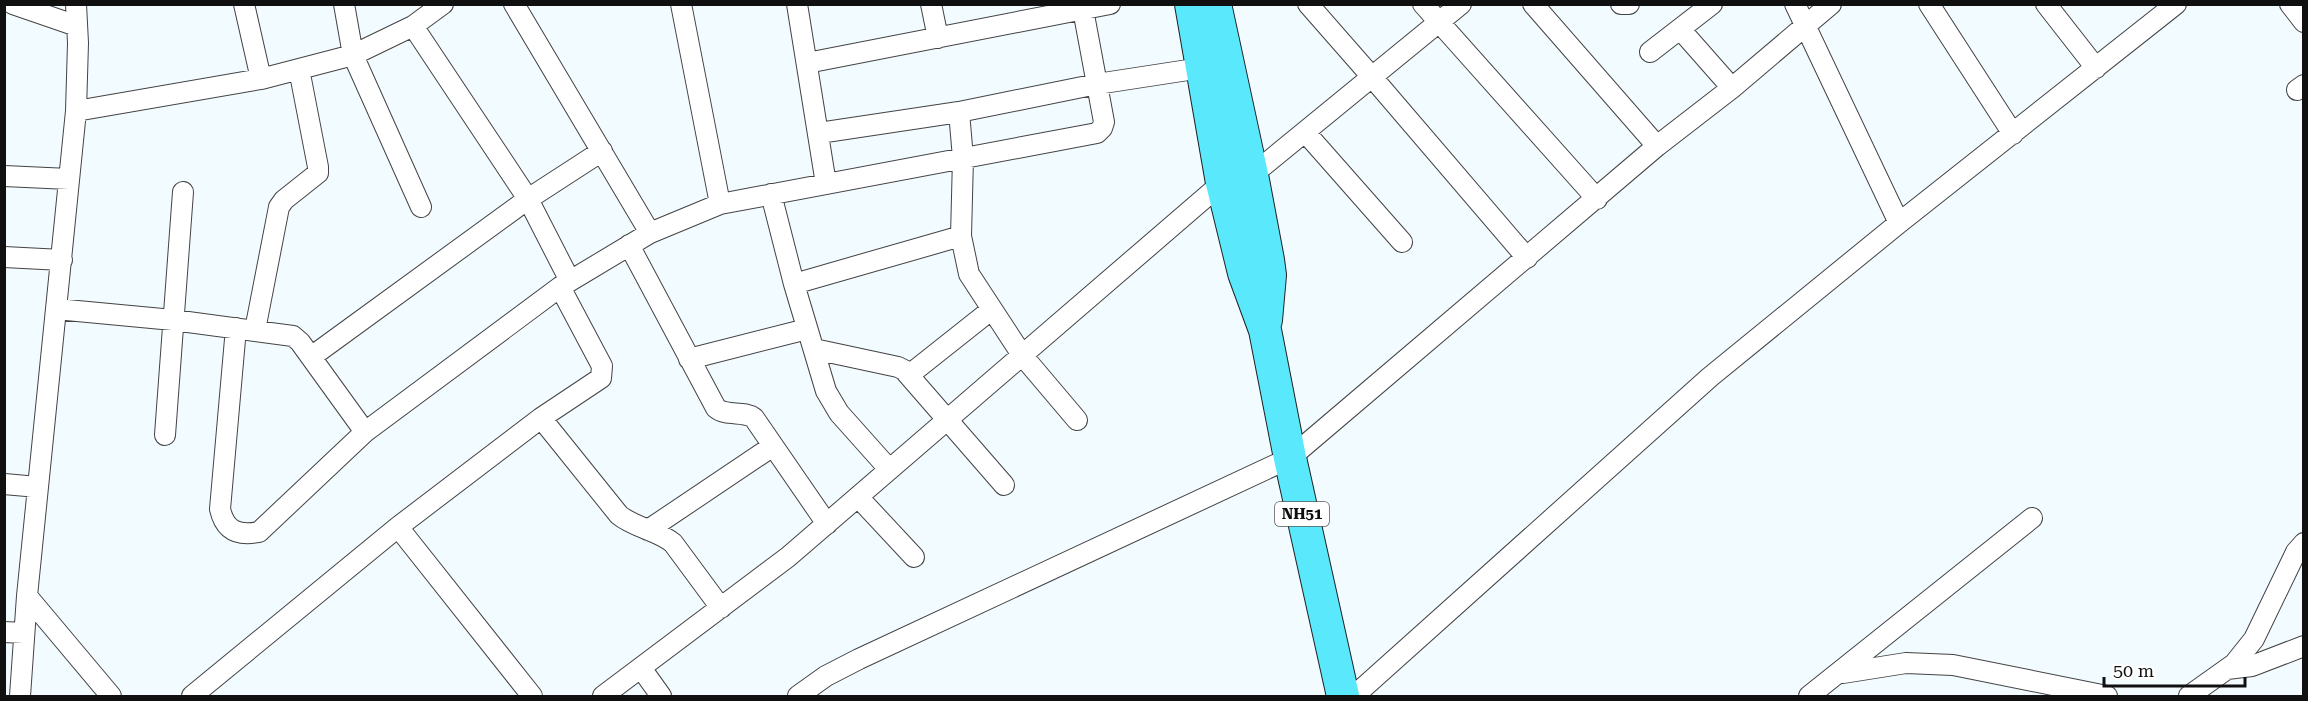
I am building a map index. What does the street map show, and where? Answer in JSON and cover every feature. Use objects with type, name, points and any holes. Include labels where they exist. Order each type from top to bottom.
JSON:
[{"type":"highway","name":"NH51","points":[[1191,4],[1222,183],[1244,273],[1265,330],[1290,458],[1343,696]]},
{"type":"highway","name":"NH51","points":[[1215,4],[1252,175],[1270,275],[1265,330]]},
{"type":"street","points":[[13,4],[77,26]]},
{"type":"street","points":[[20,696],[27,596],[76,111],[76,4]]},
{"type":"street","points":[[244,4],[261,78]]},
{"type":"street","points":[[344,4],[353,55],[421,207]]},
{"type":"street","points":[[76,111],[261,78],[353,55],[413,26],[443,4]]},
{"type":"street","points":[[514,4],[650,233]]},
{"type":"street","points":[[681,4],[720,204]]},
{"type":"street","points":[[797,4],[826,184]]},
{"type":"street","points":[[931,4],[938,38]]},
{"type":"street","points":[[807,63],[1082,7],[1110,4]]},
{"type":"street","points":[[1308,4],[1527,258]]},
{"type":"street","points":[[1423,4],[1597,199]]},
{"type":"street","points":[[1252,175],[1461,4]]},
{"type":"street","points":[[1533,4],[1657,146]]},
{"type":"street","points":[[1621,4],[1629,4]]},
{"type":"street","points":[[1650,52],[1712,4]]},
{"type":"street","points":[[1795,4],[1899,223]]},
{"type":"street","points":[[798,696],[826,676],[859,658],[1290,458],[1657,146],[1732,88],[1831,4]]},
{"type":"street","points":[[1929,4],[2013,134]]},
{"type":"street","points":[[2046,4],[2096,68]]},
{"type":"street","points":[[2290,4],[2304,22]]},
{"type":"street","points":[[1354,696],[1684,400],[1899,223],[2175,5]]},
{"type":"street","points":[[299,69],[318,173],[284,200],[279,207],[245,329],[220,509],[222,518],[234,531],[244,535],[259,532],[365,432],[565,284],[650,233],[720,204],[1097,133],[1104,122],[1082,7]]},
{"type":"street","points":[[192,696],[398,527],[541,418],[597,382],[603,373],[602,366],[528,199],[413,26]]},
{"type":"street","points":[[1680,29],[1732,88]]},
{"type":"street","points":[[819,133],[959,112],[1097,84],[1201,68]]},
{"type":"street","points":[[959,112],[963,159],[961,236],[969,274],[1022,355],[1077,420]]},
{"type":"street","points":[[1305,132],[1402,242]]},
{"type":"street","points":[[311,357],[528,199],[602,151]]},
{"type":"street","points":[[4,176],[69,179]]},
{"type":"street","points":[[603,696],[756,583],[1222,183]]},
{"type":"street","points":[[165,435],[183,192]]},
{"type":"street","points":[[771,194],[794,284],[831,403],[889,469]]},
{"type":"street","points":[[794,284],[961,236]]},
{"type":"street","points":[[629,245],[716,408],[723,412],[751,415],[827,524]]},
{"type":"street","points":[[4,257],[62,260]]},
{"type":"street","points":[[56,309],[173,320],[293,336],[300,342],[365,432]]},
{"type":"street","points":[[909,375],[991,310]]},
{"type":"street","points":[[689,359],[807,329]]},
{"type":"street","points":[[813,349],[898,367],[909,375],[948,418],[1004,485]]},
{"type":"street","points":[[541,418],[620,515],[673,543],[721,608]]},
{"type":"street","points":[[648,530],[773,446]]},
{"type":"street","points":[[4,484],[38,487]]},
{"type":"street","points":[[858,497],[914,557]]},
{"type":"street","points":[[1809,696],[2032,518]]},
{"type":"street","points":[[398,527],[532,696]]},
{"type":"street","points":[[2189,696],[2200,691],[2228,669],[2254,639],[2296,552],[2304,543]]},
{"type":"street","points":[[27,596],[111,696]]},
{"type":"street","points":[[4,632],[24,633]]},
{"type":"street","points":[[2228,669],[2252,666],[2304,646]]},
{"type":"street","points":[[1837,674],[1869,667],[1906,663],[1953,665],[2107,696]]},
{"type":"street","points":[[641,668],[661,696]]}]
